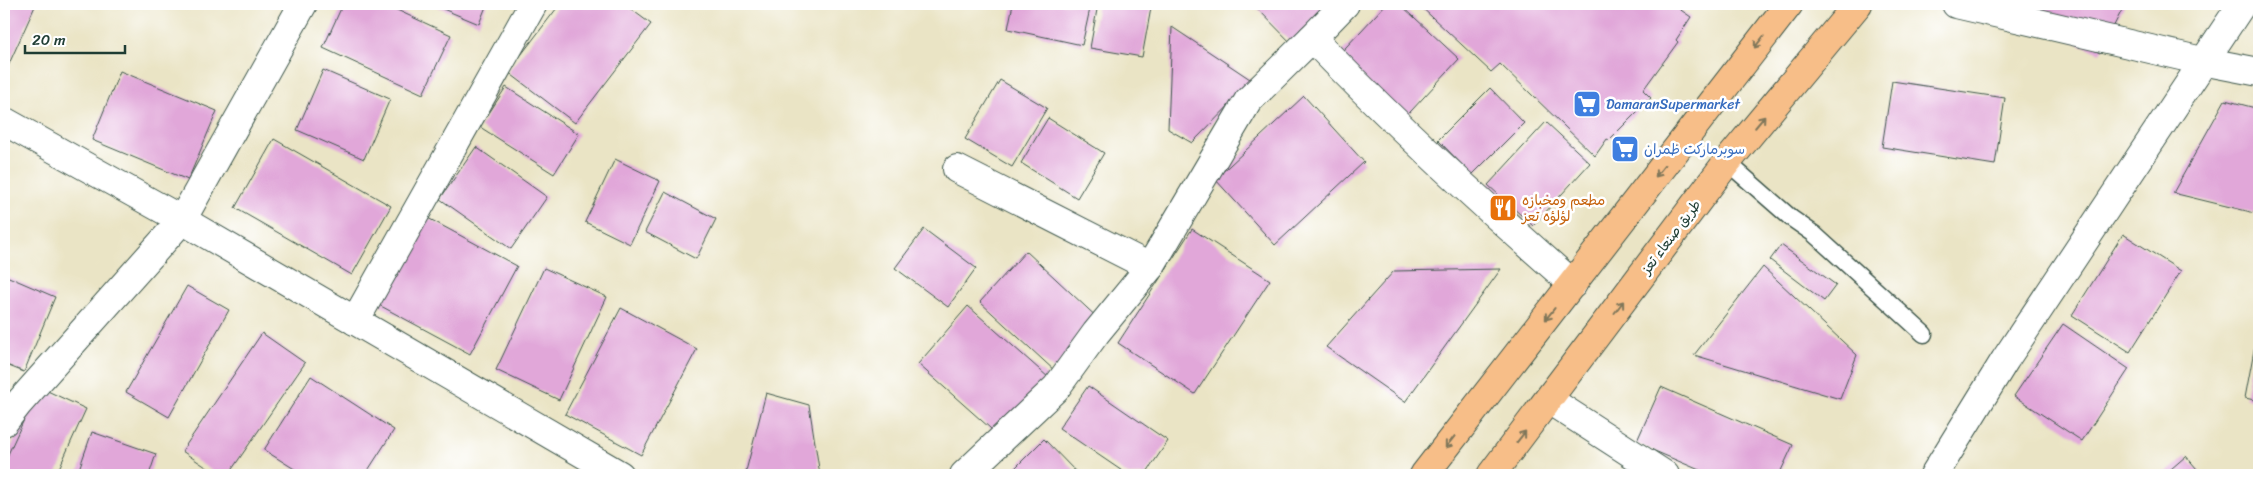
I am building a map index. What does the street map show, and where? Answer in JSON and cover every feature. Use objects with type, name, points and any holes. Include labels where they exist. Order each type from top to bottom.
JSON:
[{"type":"highway","points":[[1424,475],[1789,4]]},
{"type":"highway","name":"طريق صنعاء تعز","points":[[1491,475],[1727,162],[1858,4]]},
{"type":"street","points":[[4,422],[182,220],[303,4]]},
{"type":"street","points":[[355,321],[533,4]]},
{"type":"street","points":[[964,475],[1056,388],[1096,333],[1150,267],[1248,101],[1345,4]]},
{"type":"street","points":[[1956,4],[2202,61],[2259,72]]},
{"type":"street","points":[[1934,475],[2005,360],[2202,61],[2242,4]]},
{"type":"street","points":[[1312,38],[1370,99],[1464,188],[1573,284]]},
{"type":"street","points":[[4,121],[182,220],[620,475]]},
{"type":"street","points":[[957,169],[1150,267]]},
{"type":"street","points":[[1549,400],[1665,475]]},
{"type":"lane","points":[[1727,162],[1791,218],[1814,234],[1924,334]]},
{"type":"building","points":[[4,4],[36,4],[4,75]]},
{"type":"building","points":[[343,4],[384,4],[451,35],[423,94],[323,48]]},
{"type":"building","points":[[431,4],[487,4],[479,24]]},
{"type":"building","points":[[560,4],[624,4],[651,24],[575,123],[508,72]]},
{"type":"building","points":[[1013,4],[1091,4],[1082,45],[1008,29]]},
{"type":"building","points":[[1098,4],[1130,4],[1151,8],[1142,57],[1090,48]]},
{"type":"building","points":[[1253,4],[1346,4],[1298,50]]},
{"type":"building","points":[[1386,4],[1400,4],[1459,59],[1400,123],[1334,60]]},
{"type":"building","name":"DamaranSupermarket","points":[[1418,4],[1672,4],[1691,17],[1676,40],[1678,42],[1643,90],[1651,98],[1609,140],[1607,139],[1595,156],[1500,64],[1491,72]]},
{"type":"building","points":[[1987,4],[2125,4],[2100,53]]},
{"type":"building","points":[[1172,27],[1253,81],[1192,143],[1168,129]]},
{"type":"building","points":[[323,70],[390,99],[364,159],[297,130]]},
{"type":"building","points":[[120,71],[217,111],[188,180],[92,140]]},
{"type":"building","points":[[1000,80],[1047,108],[1012,167],[965,139]]},
{"type":"building","points":[[1892,81],[2005,98],[1995,165],[1882,147]]},
{"type":"building","points":[[506,87],[579,134],[554,174],[480,127]]},
{"type":"building","points":[[1490,88],[1524,123],[1472,175],[1438,140]]},
{"type":"building","points":[[1304,96],[1364,162],[1275,245],[1215,179]]},
{"type":"building","points":[[2225,100],[2259,109],[2259,214],[2173,193]]},
{"type":"building","points":[[1048,118],[1104,153],[1077,198],[1021,163]]},
{"type":"building","points":[[1546,122],[1590,163],[1533,226],[1488,185]]},
{"type":"building","points":[[274,139],[391,206],[352,275],[235,208]]},
{"type":"building","points":[[476,147],[547,197],[511,249],[440,199]]},
{"type":"building","points":[[615,159],[660,181],[630,244],[585,222]]},
{"type":"building","points":[[665,192],[716,219],[696,259],[645,232]]},
{"type":"building","points":[[426,217],[517,266],[470,354],[379,305]]},
{"type":"building","points":[[924,229],[976,268],[948,307],[895,268]]},
{"type":"building","points":[[1192,229],[1270,280],[1195,394],[1118,343]]},
{"type":"building","points":[[2123,234],[2181,271],[2130,352],[2072,315]]},
{"type":"building","points":[[1781,245],[1836,285],[1824,301],[1770,260]]},
{"type":"building","points":[[1026,251],[1102,322],[1056,372],[980,302]]},
{"type":"building","points":[[1763,267],[1857,355],[1840,399],[1694,355]]},
{"type":"building","points":[[544,268],[607,297],[559,400],[496,370]]},
{"type":"building","points":[[1501,269],[1405,402],[1326,347],[1394,271]]},
{"type":"building","points":[[4,275],[55,297],[24,372],[4,364]]},
{"type":"building","points":[[187,286],[229,310],[169,417],[126,392]]},
{"type":"building","points":[[968,306],[1049,378],[999,436],[918,364]]},
{"type":"building","points":[[621,308],[697,349],[641,455],[565,414]]},
{"type":"building","points":[[2063,324],[2129,369],[2082,441],[2014,396]]},
{"type":"building","points":[[2259,329],[2259,401],[2245,398]]},
{"type":"building","points":[[262,333],[305,363],[228,475],[218,475],[182,451]]},
{"type":"building","points":[[311,376],[394,430],[365,475],[304,475],[264,450]]},
{"type":"building","points":[[1088,386],[1168,441],[1145,475],[1128,475],[1059,428]]},
{"type":"building","points":[[39,387],[86,409],[56,475],[4,475],[4,463]]},
{"type":"building","points":[[1661,387],[1793,445],[1779,475],[1711,475],[1636,443]]},
{"type":"building","points":[[766,393],[809,405],[820,475],[745,475]]},
{"type":"building","points":[[92,432],[156,454],[149,475],[77,475]]},
{"type":"building","points":[[1044,439],[1079,475],[1021,475],[1014,469]]},
{"type":"building","points":[[2186,456],[2202,475],[2164,475]]},
{"type":"place","name":"DamaranSupermarket","points":[[1587,104]]},
{"type":"place","name":"سوبرماركت ظمران","points":[[1625,149]]},
{"type":"place","name":"مطعم ومخبازه لؤلؤه تعز","points":[[1503,208]]}]
